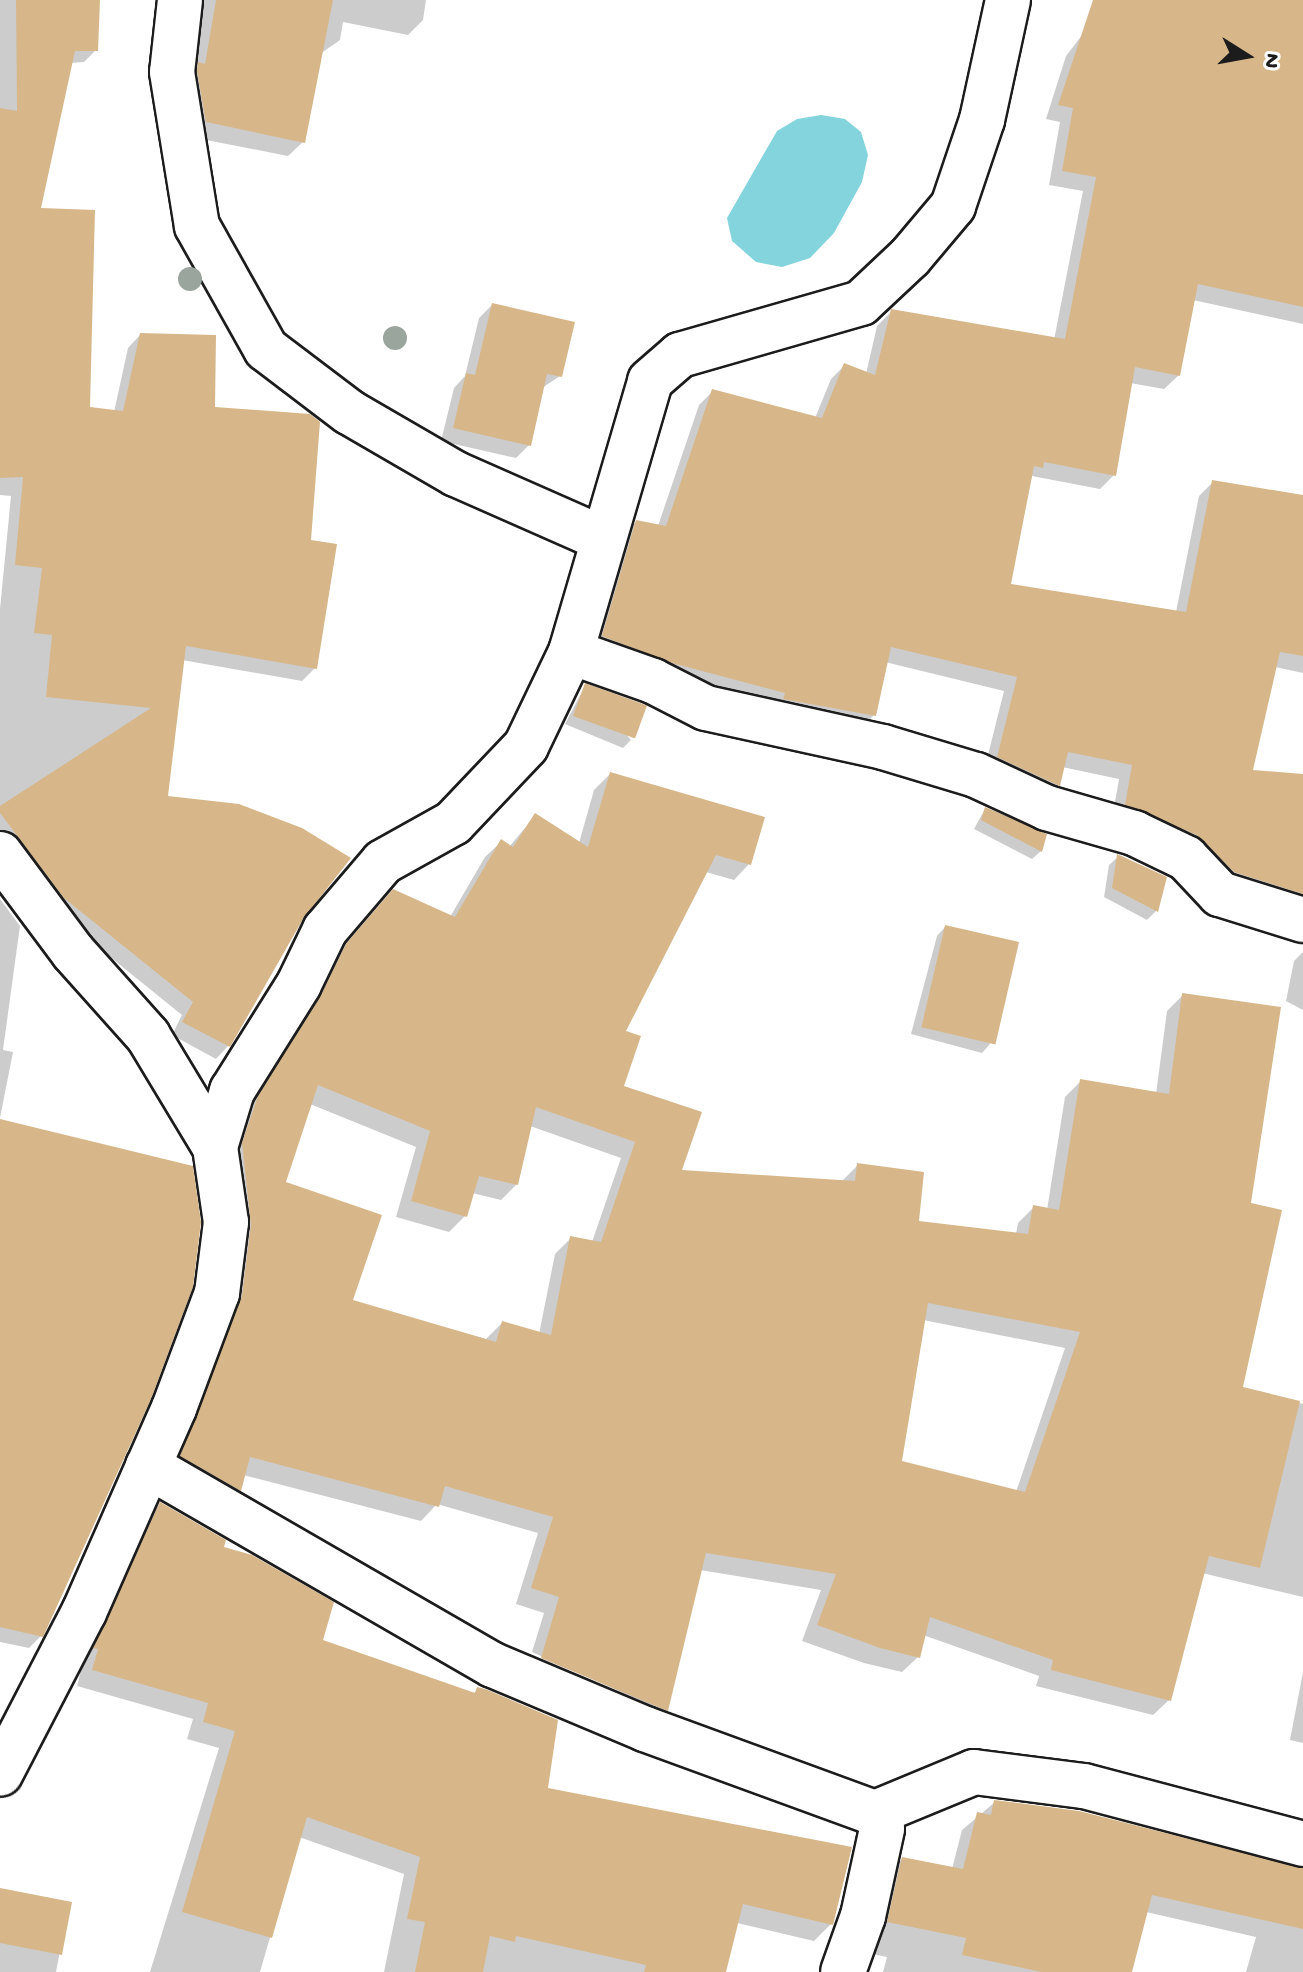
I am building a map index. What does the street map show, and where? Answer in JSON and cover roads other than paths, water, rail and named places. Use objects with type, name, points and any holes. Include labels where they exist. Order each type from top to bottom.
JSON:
[{"type":"street","points":[[180,0],[172,72],[197,226],[266,349],[349,412],[456,474],[601,538]]},
{"type":"street","points":[[215,1147],[232,1091],[299,984],[325,930],[383,862],[453,823],[526,746],[571,652],[601,538],[650,381],[680,355],[861,303],[910,257],[953,206],[982,120],[1008,0]]},
{"type":"street","points":[[571,652],[653,681],[706,708],[883,747],[976,775],[1047,808],[1134,833],[1186,858],[1220,894],[1303,920]]},
{"type":"street","points":[[0,854],[73,952],[148,1036],[215,1147],[226,1222],[217,1293],[148,1466],[84,1612],[0,1774]]},
{"type":"street","points":[[148,1466],[493,1665],[698,1750],[875,1813],[974,1772],[1084,1786],[1303,1844]]},
{"type":"street","points":[[843,1972],[863,1916],[882,1829],[875,1813]]},
{"type":"water","points":[[821,115],[845,119],[861,132],[868,155],[862,182],[834,233],[810,258],[782,267],[756,262],[732,241],[727,218],[777,131],[797,119]]}]
